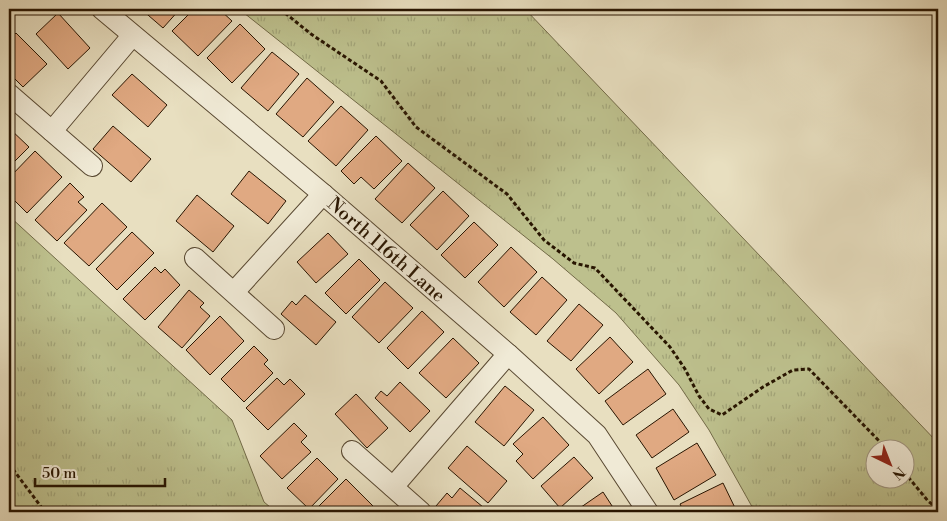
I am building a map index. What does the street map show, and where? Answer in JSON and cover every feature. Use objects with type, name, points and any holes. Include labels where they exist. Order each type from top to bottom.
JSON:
[{"type":"street","name":"North 116th Lane","points":[[102,9],[323,194],[508,354],[597,435],[648,512]]},
{"type":"street","points":[[52,131],[132,36]]},
{"type":"street","points":[[9,94],[92,166]]},
{"type":"street","points":[[234,292],[323,194]]},
{"type":"street","points":[[195,258],[274,329]]},
{"type":"street","points":[[393,487],[508,354]]},
{"type":"street","points":[[352,451],[421,512]]},
{"type":"path","points":[[280,9],[311,34],[381,81],[416,127],[507,194],[544,240],[574,263],[595,268],[670,347],[685,369],[699,396],[709,409],[722,415],[762,387],[793,370],[809,369],[876,438]]},
{"type":"path","points":[[9,464],[44,512]]},
{"type":"path","points":[[914,484],[928,501],[938,509]]},
{"type":"green space","points":[[239,9],[525,9],[938,443],[938,512],[755,512],[709,430],[679,385],[616,313],[553,259]]},
{"type":"green space","points":[[9,216],[232,420],[264,502],[276,512],[9,512]]},
{"type":"building","points":[[141,9],[180,9],[163,28]]},
{"type":"building","points":[[194,9],[201,9],[207,14],[212,9],[219,9],[232,21],[198,56],[172,31]]},
{"type":"building","points":[[58,13],[90,48],[68,69],[36,34]]},
{"type":"building","points":[[240,24],[265,49],[232,83],[207,58]]},
{"type":"building","points":[[16,33],[47,64],[23,87],[9,73],[9,40]]},
{"type":"building","points":[[272,52],[299,74],[268,111],[241,88]]},
{"type":"building","points":[[132,74],[167,105],[148,127],[112,95]]},
{"type":"building","points":[[307,78],[334,102],[303,137],[276,114]]},
{"type":"building","points":[[341,106],[368,130],[336,166],[308,141]]},
{"type":"building","points":[[113,126],[151,159],[131,182],[93,149]]},
{"type":"building","points":[[9,128],[29,147],[9,167]]},
{"type":"building","points":[[376,136],[402,161],[374,189],[361,177],[354,184],[341,171]]},
{"type":"building","points":[[35,151],[62,177],[27,213],[9,195],[9,178]]},
{"type":"building","points":[[408,163],[435,188],[402,223],[375,199]]},
{"type":"building","points":[[249,171],[286,201],[268,224],[231,194]]},
{"type":"building","points":[[70,183],[84,197],[78,202],[87,210],[57,241],[35,220]]},
{"type":"building","points":[[443,191],[469,216],[437,250],[410,225]]},
{"type":"building","points":[[197,195],[234,226],[213,252],[176,221]]},
{"type":"building","points":[[102,203],[127,227],[89,266],[64,243]]},
{"type":"building","points":[[474,222],[498,245],[465,278],[441,255]]},
{"type":"building","points":[[132,232],[154,253],[117,290],[96,269]]},
{"type":"building","points":[[328,233],[348,254],[316,283],[297,262]]},
{"type":"building","points":[[511,247],[537,272],[504,307],[478,282]]},
{"type":"building","points":[[359,259],[380,280],[346,314],[325,293]]},
{"type":"building","points":[[155,267],[161,273],[165,269],[180,285],[145,320],[123,299]]},
{"type":"building","points":[[542,277],[567,300],[536,335],[510,312]]},
{"type":"building","points":[[385,282],[413,308],[379,343],[352,317]]},
{"type":"building","points":[[189,290],[204,303],[200,307],[210,316],[182,348],[158,327]]},
{"type":"building","points":[[305,295],[336,322],[316,345],[281,314],[292,301],[296,305]]},
{"type":"building","points":[[579,304],[603,325],[571,361],[547,341]]},
{"type":"building","points":[[422,311],[444,332],[408,369],[387,348]]},
{"type":"building","points":[[220,316],[244,341],[210,375],[186,350]]},
{"type":"building","points":[[610,337],[633,362],[599,394],[576,369]]},
{"type":"building","points":[[453,338],[479,363],[446,398],[419,373]]},
{"type":"building","points":[[254,346],[268,360],[264,364],[273,373],[244,402],[221,379]]},
{"type":"building","points":[[648,369],[666,394],[623,425],[605,401]]},
{"type":"building","points":[[277,378],[284,385],[290,379],[305,394],[268,430],[246,408]]},
{"type":"building","points":[[400,382],[430,411],[410,432],[375,398],[381,391],[387,396]]},
{"type":"building","points":[[505,386],[534,410],[504,446],[475,422]]},
{"type":"building","points":[[356,394],[388,428],[367,448],[335,414]]},
{"type":"building","points":[[673,409],[689,432],[652,458],[636,435]]},
{"type":"building","points":[[543,417],[569,445],[533,479],[516,461],[523,454],[513,444]]},
{"type":"building","points":[[294,423],[307,436],[301,442],[311,452],[282,479],[260,456]]},
{"type":"building","points":[[697,443],[716,475],[674,500],[656,468]]},
{"type":"building","points":[[467,446],[507,481],[488,503],[448,468]]},
{"type":"building","points":[[574,457],[593,478],[560,508],[541,486]]},
{"type":"building","points":[[317,458],[338,479],[309,509],[287,488]]},
{"type":"building","points":[[346,479],[373,506],[366,512],[313,512]]},
{"type":"building","points":[[723,483],[737,512],[684,512],[680,504]]},
{"type":"building","points":[[460,488],[489,512],[443,512],[436,506],[447,493],[452,498]]},
{"type":"building","points":[[603,492],[616,512],[574,512]]}]
